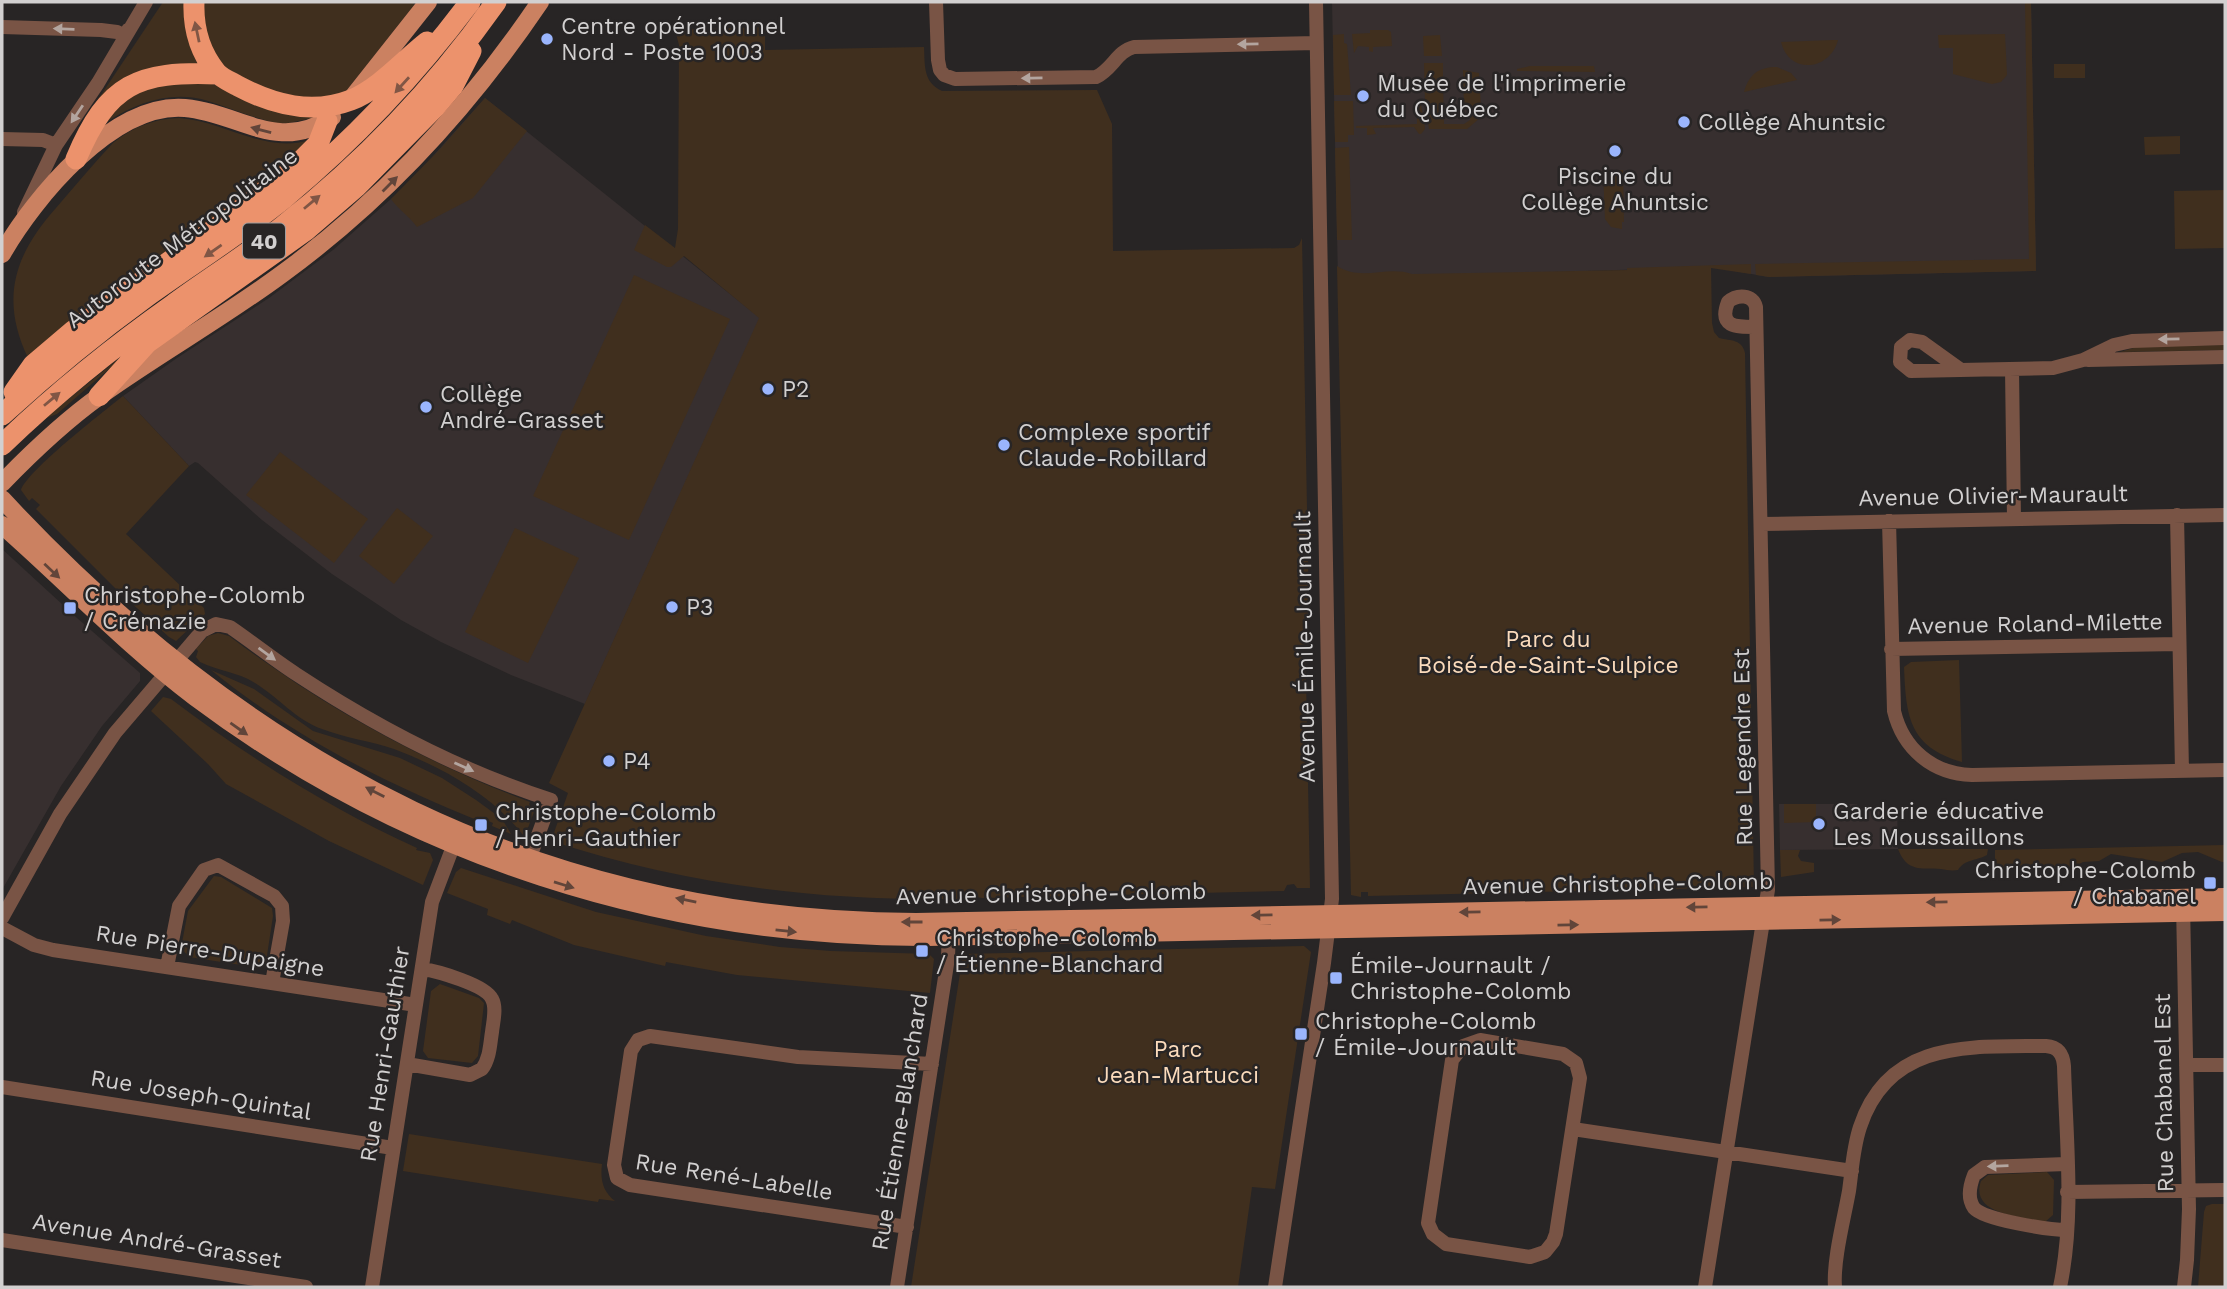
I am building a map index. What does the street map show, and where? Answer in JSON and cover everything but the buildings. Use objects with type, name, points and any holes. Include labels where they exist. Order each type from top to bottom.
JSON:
[{"type":"highway","points":[[194,2],[197,35],[217,74]]},
{"type":"highway","points":[[99,396],[147,343],[252,270],[332,209],[423,121],[453,86],[496,3]]},
{"type":"highway","name":"Autoroute Métropolitaine","points":[[2,445],[106,354],[313,202],[415,103],[496,3]]},
{"type":"highway","points":[[76,159],[90,126],[109,103],[126,89],[163,75],[182,72],[217,74],[273,102],[301,107],[339,104],[361,96],[379,84],[466,8]]},
{"type":"highway","name":"Autoroute Métropolitaine","points":[[2,415],[94,336],[257,219],[324,164],[388,101],[466,8]]},
{"type":"highway","points":[[2,409],[33,365],[73,331],[291,170],[318,144],[327,121]]},
{"type":"main road","points":[[2,254],[18,227],[76,159],[128,121],[143,114],[161,109],[197,110],[281,134],[306,131],[327,121],[344,107],[428,2]]},
{"type":"main road","points":[[2,483],[99,396],[281,275],[364,208],[425,148],[467,101],[540,2]]},
{"type":"main road","name":"Avenue Christophe-Colomb","points":[[2,499],[116,610],[170,667]]},
{"type":"main road","name":"Avenue Christophe-Colomb","points":[[2,525],[170,667],[235,726],[300,769],[384,814],[527,865],[735,909],[949,929],[2183,905],[2225,897]]},
{"type":"main road","name":"Avenue Christophe-Colomb","points":[[2183,905],[2225,912]]},
{"type":"street","points":[[125,36],[139,2]]},
{"type":"street","points":[[18,227],[56,145],[98,83],[146,2]]},
{"type":"street","points":[[936,2],[939,68],[944,75],[955,79],[1093,77],[1101,75],[1130,47],[1316,43]]},
{"type":"street","name":"Avenue Émile-Journault","points":[[1275,1287],[1329,922],[1332,871],[1316,2]]},
{"type":"street","points":[[2,27],[101,30],[125,36]]},
{"type":"street","points":[[2,139],[43,140],[56,145]]},
{"type":"street","name":"Rue Legendre Est","points":[[1705,1287],[1768,877],[1756,327]]},
{"type":"street","points":[[1961,370],[2053,368],[2083,360],[2114,345],[2140,340],[2225,338]]},
{"type":"street","points":[[2083,360],[2225,357]]},
{"type":"street","points":[[2012,369],[2014,519]]},
{"type":"street","name":"Avenue Olivier-Maurault","points":[[1761,524],[2225,515]]},
{"type":"street","points":[[2177,516],[2182,771]]},
{"type":"street","points":[[1889,521],[1894,705],[1898,724],[1916,753],[1937,767],[1962,775],[2225,771]]},
{"type":"street","points":[[2,918],[78,785],[115,733],[205,628],[216,624],[226,625],[307,682],[394,732],[470,769],[551,800],[527,865]]},
{"type":"street","name":"Avenue Roland-Milette","points":[[1891,649],[2179,644]]},
{"type":"street","name":"Rue Henri-Gauthier","points":[[372,1287],[434,892],[456,838]]},
{"type":"street","points":[[167,967],[179,906],[204,870],[218,865],[274,896],[282,906],[283,921],[272,983]]},
{"type":"street","name":"Rue Chabanel Est","points":[[2183,905],[2188,1190],[2188,1250],[2183,1287]]},
{"type":"street","name":"Rue Pierre-Dupaigne","points":[[2,928],[34,946],[416,1005]]},
{"type":"street","name":"Rue Étienne-Blanchard","points":[[897,1287],[932,1064],[949,929]]},
{"type":"street","points":[[407,1064],[470,1074],[482,1069],[488,1055],[495,1008],[490,995],[463,982],[422,969]]},
{"type":"street","name":"Rue René-Labelle","points":[[906,1227],[630,1185],[617,1178],[614,1165],[632,1048],[635,1042],[643,1037],[653,1036],[798,1057],[932,1064]]},
{"type":"street","points":[[1480,1040],[1559,1053],[1570,1058],[1578,1066],[1580,1078],[1573,1129],[1555,1238],[1545,1252],[1534,1256],[1519,1255],[1450,1245],[1433,1234],[1428,1223],[1428,1214],[1451,1064],[1456,1052],[1463,1045],[1480,1040]]},
{"type":"street","points":[[1835,1287],[1862,1121],[1875,1097],[1887,1083],[1900,1071],[1924,1057],[1950,1049],[2049,1046],[2060,1053],[2064,1066],[2067,1230],[2060,1287]]},
{"type":"street","points":[[2186,1065],[2225,1065]]},
{"type":"street","name":"Rue Joseph-Quintal","points":[[2,1087],[393,1148]]},
{"type":"street","points":[[1573,1129],[1852,1171]]},
{"type":"street","points":[[2066,1164],[1981,1168],[1972,1178],[1970,1195],[1973,1205],[1983,1214],[2044,1229],[2067,1230]]},
{"type":"street","points":[[2067,1192],[2225,1190]]},
{"type":"street","name":"Avenue André-Grasset","points":[[2,1240],[306,1287]]},
{"type":"shaded area","name":"Collège Ahuntsic","points":[[1332,2],[2031,2],[2036,271],[1769,277],[1711,267],[1338,279]]},
{"type":"shaded area","name":"Collège André-Grasset","points":[[485,98],[760,318],[585,704],[511,675],[441,642],[401,620],[332,574],[262,520],[198,463],[189,466],[123,396],[269,298],[333,250],[408,184]]},
{"type":"shaded area","points":[[2,549],[63,605],[62,608],[67,613],[69,611],[140,673],[140,681],[102,726],[61,786],[2,890]]},
{"type":"shaded area","points":[[1779,804],[1897,807],[1898,849],[1780,850]]},
{"type":"green space","points":[[163,2],[189,2],[201,62],[89,113]]},
{"type":"green space","points":[[201,2],[413,2],[414,5],[343,95],[278,97],[226,68],[210,49]]},
{"type":"green space","points":[[2025,2],[2031,2],[2036,271],[1769,277],[1756,275],[1755,264],[2029,259]]},
{"type":"green space","name":"Complexe sportif Claude-Robillard","points":[[765,27],[765,50],[924,47],[928,78],[942,91],[1097,90],[1112,124],[1113,251],[1294,248],[1302,238],[1309,616],[1305,625],[1310,888],[1297,888],[1294,884],[1287,885],[1284,891],[982,898],[972,896],[960,899],[855,897],[702,879],[652,869],[551,841],[568,793],[549,783],[759,318],[684,256],[671,267],[667,267],[634,250],[645,225],[675,248],[678,229],[679,45],[675,30]]},
{"type":"green space","points":[[1370,30],[1391,32],[1392,46],[1373,47],[1373,52],[1369,51],[1369,47],[1358,46],[1354,53],[1352,34],[1370,33]]},
{"type":"green space","points":[[1344,34],[1351,95],[1334,95],[1333,35]]},
{"type":"green space","points":[[2005,34],[2007,75],[2001,82],[1992,84],[1953,74],[1953,48],[1939,48],[1938,35]]},
{"type":"green space","points":[[1440,35],[1442,56],[1424,56],[1423,36]]},
{"type":"green space","points":[[1838,40],[1827,58],[1810,65],[1792,60],[1785,53],[1781,42]]},
{"type":"green space","points":[[1424,63],[1443,63],[1443,78],[1437,78],[1436,85],[1443,85],[1444,124],[1464,124],[1470,120],[1470,114],[1480,115],[1467,129],[1429,129]]},
{"type":"green space","points":[[2054,64],[2085,64],[2085,78],[2054,78]]},
{"type":"green space","points":[[1530,66],[1594,66],[1595,72],[1517,71]]},
{"type":"green space","points":[[1777,67],[1791,73],[1797,80],[1744,92],[1749,80],[1756,73],[1765,68]]},
{"type":"green space","points":[[1463,70],[1479,73],[1481,108],[1464,109]]},
{"type":"green space","points":[[205,82],[310,114],[313,118],[277,123],[208,101],[169,97],[131,108],[108,121],[106,114],[149,85]]},
{"type":"green space","points":[[485,98],[527,131],[473,198],[417,227],[391,199]]},
{"type":"green space","points":[[1334,101],[1353,101],[1354,135],[1348,135],[1348,142],[1335,142]]},
{"type":"green space","points":[[1417,105],[1421,105],[1423,115],[1420,118],[1424,118],[1425,129],[1421,134],[1414,127],[1373,128],[1376,134],[1367,135],[1367,128],[1356,128],[1417,124]]},
{"type":"green space","points":[[179,118],[196,120],[276,143],[310,140],[300,154],[28,358],[19,337],[13,297],[21,261],[30,243],[56,208],[113,143],[144,125]]},
{"type":"green space","points":[[2180,136],[2180,154],[2145,155],[2144,137]]},
{"type":"green space","points":[[1349,147],[1352,240],[1337,240],[1335,148]]},
{"type":"green space","points":[[1603,170],[1623,170],[1622,229],[1611,227],[1605,219]]},
{"type":"green space","points":[[2225,190],[2225,248],[2175,249],[2174,191]]},
{"type":"green space","name":"Parc du Boisé-de-Saint-Sulpice","points":[[1751,264],[1751,274],[1711,268],[1714,332],[1719,338],[1739,343],[1745,353],[1754,887],[1368,896],[1368,892],[1361,892],[1361,897],[1351,895],[1337,266],[1356,273],[1393,271],[1412,274],[1627,270]]},
{"type":"green space","points":[[634,275],[730,319],[629,540],[533,496]]},
{"type":"green space","points":[[154,330],[57,414],[44,419]]},
{"type":"green space","points":[[2225,345],[2225,350],[2120,352],[2140,346]]},
{"type":"green space","points":[[123,396],[189,466],[126,534],[204,608],[205,614],[176,641],[118,591],[36,509],[40,505],[32,498],[29,501],[21,490],[51,456]]},
{"type":"green space","points":[[280,452],[368,519],[334,563],[246,495]]},
{"type":"green space","points":[[397,508],[433,536],[394,584],[359,556]]},
{"type":"green space","points":[[515,528],[579,558],[528,663],[465,632]]},
{"type":"green space","points":[[218,633],[229,636],[300,686],[374,730],[450,769],[530,802],[534,812],[526,833],[523,835],[497,807],[481,795],[430,764],[394,749],[322,729],[295,714],[248,679],[200,662],[196,657],[196,649],[208,636]]},
{"type":"green space","points":[[1959,660],[1962,762],[1931,748],[1914,727],[1906,700],[1904,667],[1911,662]]},
{"type":"green space","points":[[211,670],[254,689],[313,731],[400,758],[442,778],[502,819],[511,834],[492,826],[493,823],[486,820],[484,823],[412,792],[342,757],[275,717]]},
{"type":"green space","points":[[163,697],[171,699],[259,761],[321,799],[417,848],[416,850],[430,853],[433,860],[423,885],[329,841],[226,784],[151,711]]},
{"type":"green space","points":[[1784,804],[1816,804],[1816,822],[1784,823]]},
{"type":"green space","points":[[2225,845],[2225,862],[2198,852],[2182,853],[2162,862],[2111,854],[2099,861],[2083,862],[2071,868],[1995,870],[1995,850]]},
{"type":"green space","points":[[1898,849],[1988,849],[1987,855],[1953,870],[1915,867],[1906,862]]},
{"type":"green space","points":[[1780,850],[1800,850],[1798,856],[1801,861],[1814,863],[1814,872],[1781,877]]},
{"type":"green space","points":[[461,868],[596,912],[706,936],[780,947],[929,954],[934,959],[930,993],[737,975],[666,962],[665,966],[574,945],[512,920],[510,924],[487,915],[488,909],[447,893],[456,872]]},
{"type":"green space","points":[[214,876],[221,877],[272,908],[266,962],[260,966],[189,957],[181,948],[188,911]]},
{"type":"green space","name":"Parc Jean-Martucci","points":[[1304,946],[1311,952],[1275,1189],[1252,1187],[1238,1287],[911,1287],[963,954]]},
{"type":"green space","points":[[440,984],[479,998],[484,1003],[478,1056],[472,1063],[428,1058],[423,1051],[431,991]]},
{"type":"green space","points":[[409,1134],[602,1164],[603,1185],[615,1201],[599,1199],[598,1202],[403,1171]]},
{"type":"green space","points":[[2047,1172],[2054,1180],[2053,1215],[2045,1222],[2012,1216],[1990,1208],[1979,1192],[1981,1181],[1988,1175]]},
{"type":"green space","points":[[2225,1204],[2225,1287],[2198,1287],[2204,1212],[2206,1206]]},
{"type":"place","name":"Centre opérationnel Nord - Poste 1003","points":[[547,39]]},
{"type":"place","name":"Musée de l'imprimerie du Québec","points":[[1363,96]]},
{"type":"place","name":"Collège Ahuntsic","points":[[1684,122]]},
{"type":"place","name":"Piscine du Collège Ahuntsic","points":[[1615,151]]},
{"type":"place","name":"P2","points":[[768,389]]},
{"type":"place","name":"Collège André-Grasset","points":[[426,407]]},
{"type":"place","name":"Complexe sportif Claude-Robillard","points":[[1004,445]]},
{"type":"place","name":"P3","points":[[672,607]]},
{"type":"place","name":"Christophe-Colomb / Crémazie","points":[[70,608]]},
{"type":"place","name":"P4","points":[[609,761]]},
{"type":"place","name":"Garderie éducative Les Moussaillons","points":[[1819,824]]},
{"type":"place","name":"Christophe-Colomb / Henri-Gauthier","points":[[481,825]]},
{"type":"place","name":"Christophe-Colomb / Chabanel","points":[[2210,883]]},
{"type":"place","name":"Christophe-Colomb / Étienne-Blanchard","points":[[922,951]]},
{"type":"place","name":"Émile-Journault / Christophe-Colomb","points":[[1336,978]]},
{"type":"place","name":"Christophe-Colomb / Émile-Journault","points":[[1301,1034]]}]
